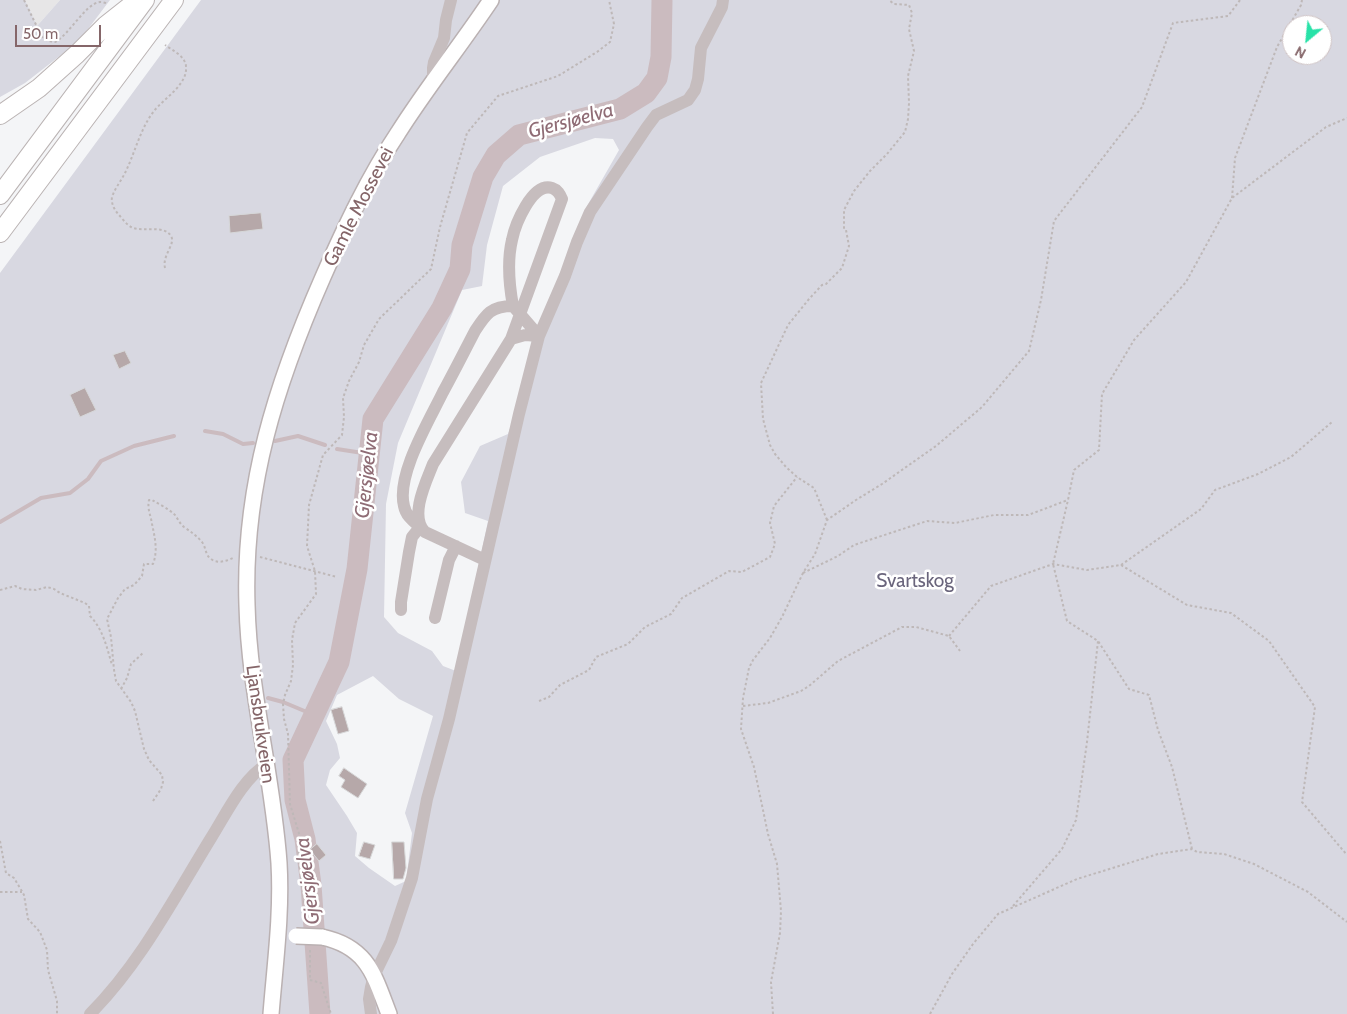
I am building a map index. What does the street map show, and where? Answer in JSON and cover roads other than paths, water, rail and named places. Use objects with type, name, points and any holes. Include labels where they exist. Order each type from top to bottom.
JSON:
[{"type":"highway","points":[[0,115],[39,88],[106,25],[139,0]]},
{"type":"highway","points":[[0,195],[145,0]]},
{"type":"highway","points":[[0,233],[174,0]]},
{"type":"main road","name":"Gamle Mossevei","points":[[266,434],[292,350],[365,187],[413,109],[491,0]]},
{"type":"main road","name":"Ljansbrukveien","points":[[266,434],[251,510],[247,554],[247,605],[254,686],[279,861],[278,936],[271,1014]]},
{"type":"main road","points":[[278,936],[322,937],[342,942],[354,950],[362,957],[374,976],[389,1014]]},
{"type":"street","points":[[433,81],[434,62],[444,38],[451,0]]},
{"type":"street","points":[[371,1014],[368,999],[374,976],[391,941],[412,878],[427,799],[449,719],[519,414],[539,336],[565,276],[576,242],[590,212],[656,115],[688,100],[695,90],[701,48],[722,7],[723,0]]},
{"type":"street","points":[[401,610],[412,537],[420,527],[418,513],[425,484],[433,464],[511,339],[516,310],[562,199],[554,189],[547,187],[532,196],[524,209],[512,238],[509,261],[510,290],[516,310],[539,336]]},
{"type":"street","points":[[485,560],[425,532],[408,517],[404,507],[403,495],[410,462],[421,436],[475,331],[484,317],[492,310],[502,306],[516,310]]},
{"type":"street","points":[[511,339],[525,335],[539,336]]},
{"type":"street","points":[[435,618],[449,560],[456,546]]},
{"type":"street","points":[[90,1014],[108,995],[151,934],[243,787],[259,769],[266,765]]},
{"type":"waterway","name":"Gjersjøelva","points":[[320,1014],[311,885],[305,839],[295,800],[293,760],[339,662],[357,569],[373,419],[442,308],[460,269],[462,245],[483,177],[496,155],[519,135],[620,109],[646,93],[657,78],[661,57],[662,0]]},
{"type":"waterway","points":[[205,431],[223,434],[243,444],[253,443]]},
{"type":"waterway","points":[[0,522],[41,498],[70,493],[88,479],[101,461],[134,446],[174,436]]},
{"type":"waterway","points":[[275,441],[298,436],[325,445]]},
{"type":"waterway","points":[[337,449],[369,454]]},
{"type":"waterway","points":[[268,698],[314,715]]},
{"type":"park label","name":"Svartskog","points":[[915,581]]}]
